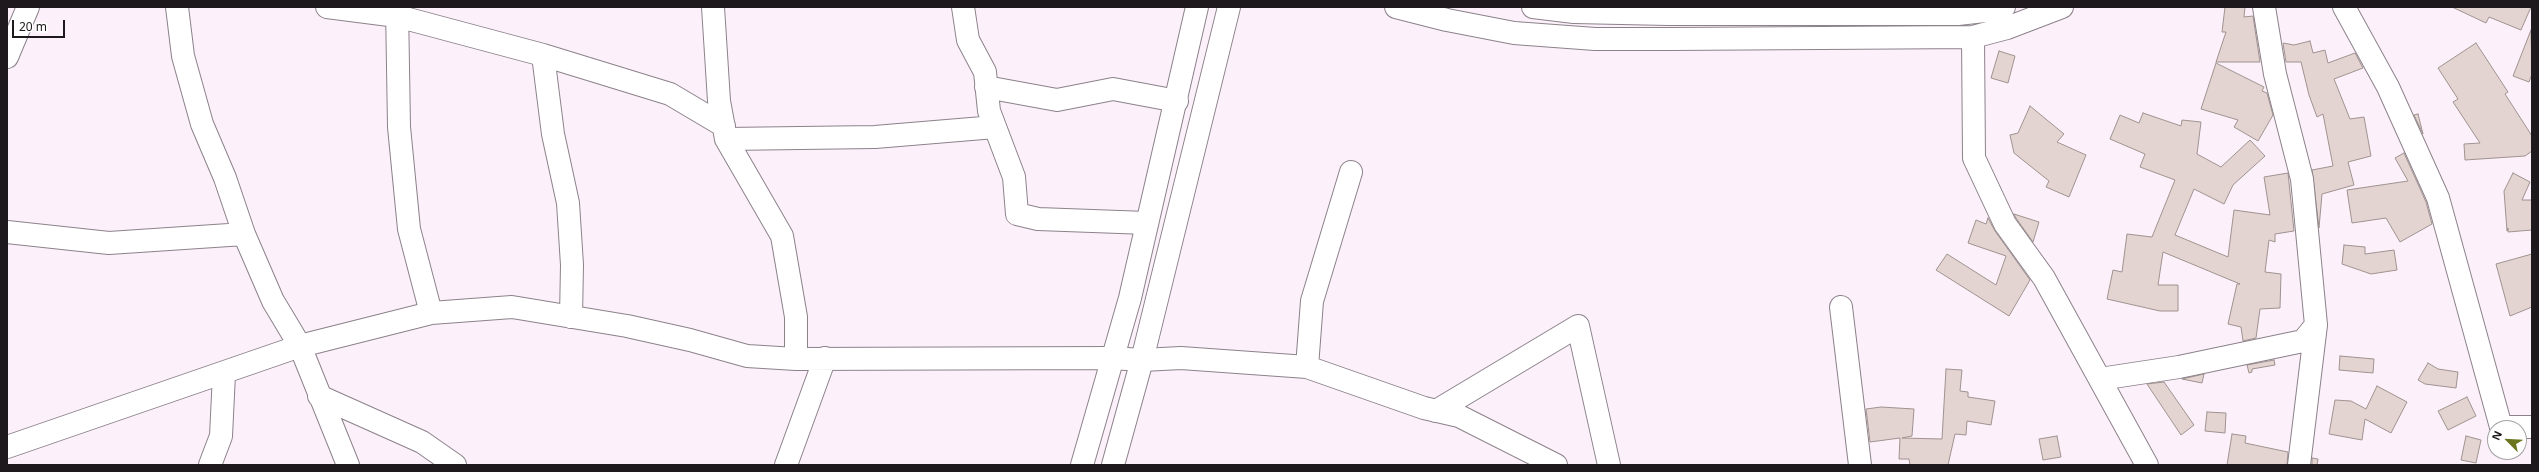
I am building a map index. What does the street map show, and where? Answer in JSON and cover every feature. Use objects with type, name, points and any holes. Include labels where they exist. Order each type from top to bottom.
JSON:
[{"type":"street","points":[[7,57],[28,7]]},
{"type":"street","points":[[177,7],[183,56],[202,124],[225,178],[244,234],[273,301],[300,346],[348,465]]},
{"type":"street","points":[[327,7],[397,12],[670,94],[725,132],[876,137],[995,127]]},
{"type":"street","points":[[714,7],[719,94],[725,132],[782,236],[796,317],[796,359]]},
{"type":"street","points":[[963,7],[968,40],[985,72],[990,111],[1014,177],[1017,214],[1038,219],[1147,223]]},
{"type":"street","points":[[1082,465],[1130,298],[1177,100],[1197,7]]},
{"type":"street","points":[[1113,465],[1142,360],[1229,7]]},
{"type":"street","points":[[1396,7],[1447,20],[1514,32],[1595,39],[1973,37],[2007,28],[2062,7]]},
{"type":"street","points":[[1533,7],[1574,12],[1667,10],[1952,14],[1997,8]]},
{"type":"street","points":[[2264,7],[2275,74],[2302,179],[2316,325],[2299,465]]},
{"type":"street","points":[[2344,7],[2388,87],[2438,198],[2501,427],[2532,427]]},
{"type":"street","points":[[397,12],[399,127],[409,229],[431,313]]},
{"type":"street","points":[[1973,37],[1974,158],[2005,224],[2044,278],[2147,465]]},
{"type":"street","points":[[543,55],[553,134],[568,203],[572,265],[571,317]]},
{"type":"street","points":[[986,87],[1057,100],[1114,89],[1177,100]]},
{"type":"street","points":[[1307,367],[1312,301],[1351,172]]},
{"type":"street","points":[[7,232],[109,243],[244,234]]},
{"type":"street","points":[[7,447],[224,374],[300,346],[431,313],[512,307],[690,340],[747,356],[796,359],[1112,358],[1142,360],[1181,358],[1307,367],[1436,411],[1459,416],[1556,465]]},
{"type":"street","points":[[1841,307],[1860,465]]},
{"type":"street","points":[[2100,379],[2179,367],[2303,341],[2316,325]]},
{"type":"street","points":[[1436,411],[1578,326],[1609,465]]},
{"type":"street","points":[[786,465],[825,358]]},
{"type":"street","points":[[210,465],[221,436],[224,374]]},
{"type":"street","points":[[319,396],[422,442],[455,465]]},
{"type":"building","points":[[2225,7],[2245,7],[2244,17],[2253,16],[2260,62],[2216,62],[2226,32],[2222,32]]},
{"type":"building","points":[[2452,7],[2531,7],[2521,30],[2489,17],[2486,23]]},
{"type":"building","points":[[2531,30],[2532,74],[2529,82],[2513,76]]},
{"type":"building","points":[[2310,41],[2313,53],[2325,50],[2328,63],[2355,53],[2363,68],[2334,79],[2350,119],[2364,117],[2371,156],[2348,162],[2354,185],[2322,194],[2319,228],[2312,170],[2333,166],[2323,114],[2317,117],[2309,95],[2301,62],[2286,62],[2283,43],[2294,45]]},
{"type":"building","points":[[2476,43],[2508,92],[2505,94],[2532,136],[2532,151],[2525,156],[2465,160],[2464,144],[2480,143],[2453,102],[2458,99],[2438,68]]},
{"type":"building","points":[[1999,51],[2015,56],[2008,83],[1991,78]]},
{"type":"building","points":[[2216,63],[2264,87],[2262,91],[2267,93],[2273,115],[2258,141],[2234,127],[2238,120],[2201,109]]},
{"type":"building","points":[[2030,106],[2064,134],[2057,142],[2086,155],[2069,197],[2046,187],[2049,181],[2014,153],[2010,135],[2018,133]]},
{"type":"building","points":[[2143,113],[2181,126],[2182,120],[2201,122],[2197,154],[2221,167],[2250,140],[2265,156],[2233,185],[2224,204],[2194,189],[2175,235],[2228,257],[2234,210],[2270,215],[2264,177],[2288,173],[2294,231],[2275,234],[2275,242],[2269,240],[2265,272],[2281,274],[2280,308],[2260,309],[2256,338],[2243,341],[2241,327],[2228,324],[2237,284],[2240,284],[2163,252],[2158,285],[2178,285],[2178,311],[2160,311],[2107,299],[2113,270],[2122,272],[2127,234],[2152,237],[2175,180],[2140,167],[2145,154],[2110,139],[2120,115],[2139,123]]},
{"type":"building","points":[[2418,114],[2423,134],[2414,115]]},
{"type":"building","points":[[2404,153],[2426,202],[2432,224],[2400,242],[2386,218],[2352,223],[2347,190],[2408,181],[2395,158]]},
{"type":"building","points":[[2513,173],[2530,182],[2522,200],[2532,200],[2532,230],[2508,232],[2508,228],[2507,231],[2504,191]]},
{"type":"building","points":[[2014,214],[2039,222],[2033,242],[2016,218]]},
{"type":"building","points":[[1988,218],[1995,231],[2030,280],[2009,316],[1936,270],[1947,254],[1996,285],[2006,256],[1968,243],[1976,220],[1986,224]]},
{"type":"building","points":[[2344,245],[2365,247],[2365,254],[2394,250],[2397,270],[2371,274],[2342,264]]},
{"type":"building","points":[[2532,254],[2532,307],[2510,316],[2496,264]]},
{"type":"building","points":[[2340,356],[2374,359],[2373,373],[2339,370]]},
{"type":"building","points":[[2274,360],[2275,365],[2252,369],[2252,372],[2249,373],[2247,365]]},
{"type":"building","points":[[2428,363],[2438,369],[2458,372],[2456,388],[2425,384],[2418,380]]},
{"type":"building","points":[[1946,369],[1962,370],[1960,391],[1968,392],[1968,397],[1995,401],[1991,425],[1967,421],[1966,435],[1955,434],[1948,465],[1910,465],[1909,459],[1899,459],[1900,438],[1870,442],[1866,409],[1881,407],[1914,409],[1912,436],[1902,438],[1942,439]]},
{"type":"building","points":[[2204,374],[2202,383],[2182,379]]},
{"type":"building","points":[[2164,382],[2194,425],[2181,435],[2147,384]]},
{"type":"building","points":[[2377,386],[2407,402],[2391,433],[2365,419],[2362,440],[2329,434],[2335,400],[2351,401],[2366,409]]},
{"type":"building","points":[[2467,397],[2476,416],[2448,430],[2438,411]]},
{"type":"building","points":[[2207,412],[2226,413],[2225,433],[2205,431]]},
{"type":"building","points":[[2232,434],[2246,436],[2245,443],[2288,452],[2287,465],[2227,465]]},
{"type":"building","points":[[2057,436],[2061,457],[2043,460],[2039,439]]},
{"type":"building","points":[[2466,436],[2481,440],[2476,463],[2461,460]]},
{"type":"building","points":[[2312,458],[2318,459],[2317,465],[2312,465]]}]
